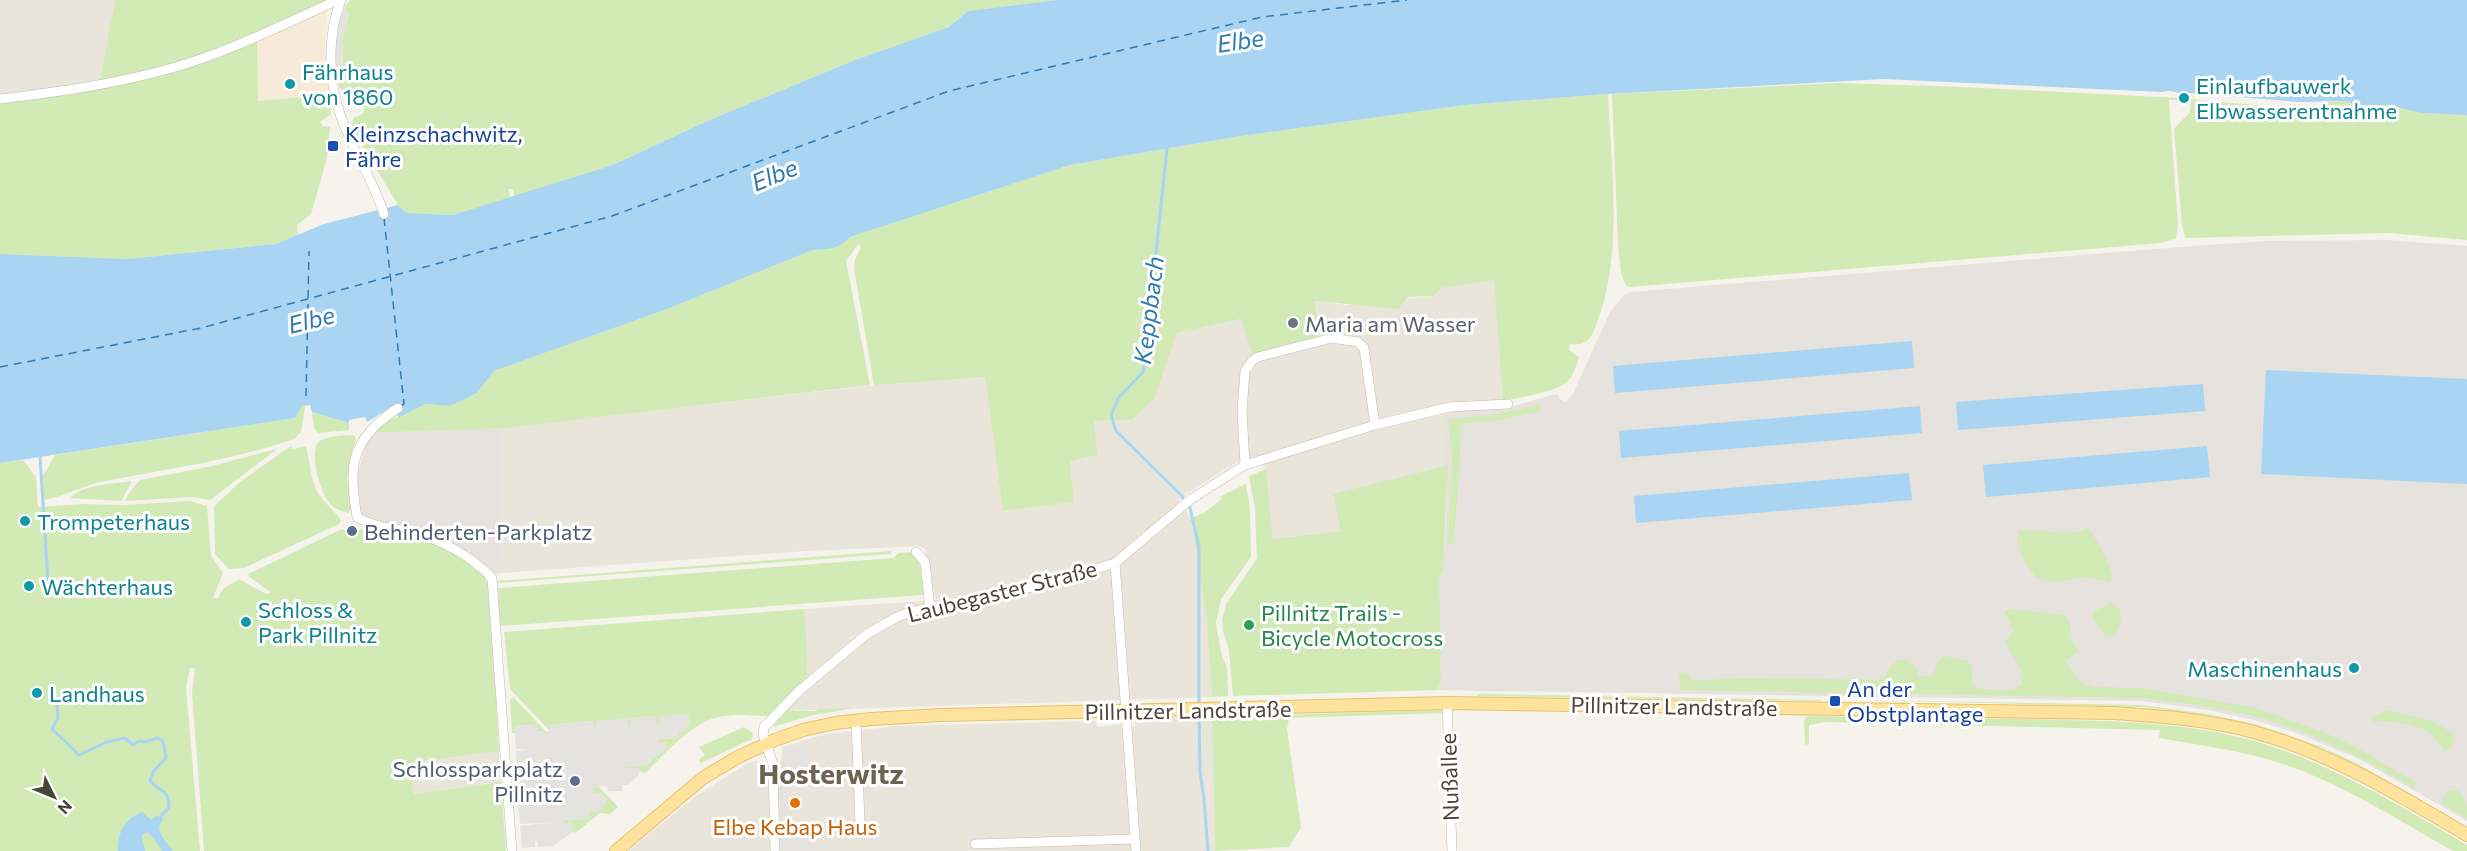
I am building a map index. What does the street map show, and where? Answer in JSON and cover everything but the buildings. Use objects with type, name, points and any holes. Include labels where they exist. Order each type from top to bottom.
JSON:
[{"type":"main road","name":"Pillnitzer Landstraße","points":[[616,851],[703,778],[765,744],[803,730],[856,721],[941,715],[1447,703],[2114,713],[2174,717],[2253,732],[2319,755],[2390,790],[2467,835]]},
{"type":"street","points":[[0,99],[82,88],[174,67],[257,36],[340,0]]},
{"type":"street","points":[[340,0],[330,42],[334,89],[340,116],[384,214]]},
{"type":"street","points":[[1245,465],[1242,411],[1245,372],[1257,357],[1332,338],[1358,342],[1364,348],[1375,425]]},
{"type":"street","name":"Laubegaster Straße","points":[[765,744],[762,735],[764,727],[800,690],[867,634],[897,616],[1047,584],[1115,563],[1182,505],[1245,465],[1375,425],[1450,407],[1508,404]]},
{"type":"street","points":[[398,408],[366,433],[358,446],[352,490],[357,517],[365,522],[413,533],[456,550],[476,563],[492,578],[512,851]]},
{"type":"street","points":[[916,552],[925,562],[930,609]]},
{"type":"street","points":[[1115,563],[1136,851]]},
{"type":"street","name":"Nußallee","points":[[1447,703],[1452,851]]},
{"type":"street","points":[[856,721],[860,823]]},
{"type":"street","points":[[765,744],[773,764],[775,851]]},
{"type":"street","points":[[975,844],[1135,839]]},
{"type":"shaded area","points":[[0,0],[247,0],[100,82],[0,95]]},
{"type":"shaded area","points":[[328,6],[325,44],[329,95],[257,101],[257,39]]},
{"type":"shaded area","points":[[345,6],[349,15],[342,40],[343,67],[336,68],[335,40],[338,23]]},
{"type":"shaded area","points":[[2387,240],[2467,246],[2467,821],[2359,759],[2294,732],[2208,710],[2142,701],[1437,690],[1441,681],[1438,579],[1443,571],[1447,499],[1446,415],[1513,406],[1556,394],[1559,399],[1566,402],[1573,394],[1610,312],[1624,295],[1632,292],[2180,247],[2267,241]]},
{"type":"shaded area","points":[[1495,279],[1504,407],[1446,415],[1448,465],[1334,494],[1342,531],[1273,539],[1263,455],[1239,461],[1178,499],[1191,518],[1207,623],[1212,697],[784,711],[808,679],[805,609],[936,600],[925,549],[919,546],[807,551],[502,573],[499,428],[901,382],[985,377],[1003,511],[1074,502],[1070,461],[1094,421],[1132,420],[1155,398],[1177,333],[1242,319],[1252,354],[1314,301],[1347,305],[1433,296],[1442,288]]},
{"type":"shaded area","points":[[499,428],[502,573],[497,574],[478,560],[367,519],[361,513],[356,488],[359,467],[370,433]]},
{"type":"shaded area","name":"Schlossparkplatz Pillnitz","points":[[689,714],[689,727],[685,731],[679,731],[678,738],[658,739],[658,742],[666,742],[667,748],[656,758],[650,759],[649,765],[617,768],[639,768],[639,775],[628,785],[622,785],[622,791],[608,791],[607,786],[593,787],[593,793],[603,793],[607,803],[597,812],[589,812],[589,819],[564,820],[564,823],[572,822],[574,831],[553,846],[538,847],[535,841],[535,847],[522,848],[520,826],[557,822],[520,824],[518,801],[533,799],[532,797],[518,798],[517,777],[553,773],[552,771],[517,774],[516,751],[528,750],[516,749],[514,726],[537,725],[538,731],[550,731],[550,724],[557,724],[558,731],[560,730],[559,724],[593,721],[596,727],[596,721],[628,718],[628,725],[631,725],[630,718],[656,716],[657,724],[659,716]]},
{"type":"shaded area","points":[[1212,717],[1215,851],[628,851],[696,796],[746,764],[756,760],[766,766],[782,761],[782,747],[826,734],[897,726],[1096,721],[1097,727],[1121,724],[1122,729],[1134,727],[1136,720],[1139,719]]},
{"type":"shaded area","points":[[806,745],[809,772],[787,773],[788,829],[779,829],[777,763],[784,762],[783,748]]},
{"type":"shaded area","points":[[499,751],[501,782],[414,794],[408,763]]},
{"type":"shaded area","points":[[855,827],[853,834],[816,837],[817,851],[780,851],[780,832]]},
{"type":"green space","points":[[115,0],[329,0],[257,39],[258,101],[329,95],[331,114],[320,122],[323,126],[330,127],[327,158],[311,214],[297,225],[298,235],[276,244],[128,259],[0,254],[0,101],[100,82]]},
{"type":"green space","points":[[351,0],[1057,0],[968,11],[949,27],[855,60],[705,122],[613,165],[515,197],[513,189],[508,189],[511,198],[453,215],[406,213],[398,205],[352,128],[353,118],[364,113],[363,92],[344,94],[339,86],[336,68],[343,67],[342,40],[349,15],[345,6]]},
{"type":"green space","points":[[1840,83],[2179,98],[2179,100],[2169,100],[2178,225],[2176,238],[2162,243],[1626,286],[1621,273],[1618,245],[1612,94]]},
{"type":"green space","points":[[1608,94],[1614,211],[1610,270],[1605,298],[1590,338],[1582,344],[1570,344],[1569,350],[1579,357],[1571,377],[1562,385],[1546,391],[1503,400],[1494,280],[1442,288],[1433,296],[1408,297],[1398,309],[1315,301],[1317,338],[1252,354],[1241,319],[1177,333],[1155,398],[1132,420],[1094,421],[1097,455],[1070,461],[1074,502],[1003,511],[985,377],[874,385],[854,269],[861,247],[859,243],[846,261],[870,385],[506,428],[370,433],[390,420],[425,404],[450,406],[477,393],[494,371],[667,309],[813,250],[833,248],[850,237],[1070,165],[1241,136],[1465,105]]},
{"type":"green space","points":[[2191,99],[2326,112],[2328,102],[2343,101],[2364,106],[2382,104],[2422,113],[2467,115],[2467,240],[2389,233],[2185,238],[2174,129],[2190,112]]},
{"type":"green space","points":[[1539,405],[1540,411],[1499,420],[1462,423],[1454,543],[1448,544],[1452,460],[1448,420]]},
{"type":"green space","points":[[302,406],[305,408],[301,432],[294,439],[224,458],[97,483],[44,500],[43,476],[55,455],[295,418]]},
{"type":"green space","points":[[312,412],[349,423],[349,430],[318,433],[314,428]]},
{"type":"green space","points":[[353,435],[356,438],[347,478],[352,505],[349,513],[336,509],[328,501],[317,473],[315,454],[316,446],[324,439]]},
{"type":"green space","points":[[291,446],[292,449],[306,446],[315,488],[341,520],[339,524],[244,568],[229,569],[215,554],[214,506],[240,482]]},
{"type":"green space","points":[[277,449],[210,500],[192,497],[125,501],[140,480],[212,466]]},
{"type":"green space","points":[[23,460],[36,477],[38,507],[190,501],[207,506],[211,556],[223,573],[213,598],[218,598],[224,588],[239,579],[266,594],[272,593],[248,574],[342,529],[353,532],[364,527],[429,541],[460,555],[474,565],[486,580],[489,591],[499,751],[409,763],[414,794],[501,782],[506,851],[204,851],[192,693],[195,668],[190,668],[186,687],[200,851],[0,851],[0,463]]},
{"type":"green space","points":[[1448,465],[1443,571],[1439,579],[1441,681],[1437,690],[1233,696],[1229,650],[1222,620],[1226,604],[1257,558],[1255,510],[1249,476],[1266,469],[1273,539],[1341,531],[1333,494]]},
{"type":"green space","points":[[132,481],[121,501],[70,498],[91,487]]},
{"type":"green space","points":[[1246,484],[1250,509],[1251,557],[1221,599],[1216,623],[1222,657],[1227,667],[1228,696],[1212,697],[1207,623],[1191,518],[1204,513],[1222,499],[1221,496]]},
{"type":"green space","points":[[2088,528],[2108,563],[2113,576],[2110,582],[2086,577],[2057,582],[2037,578],[2019,550],[2019,531],[2072,533]]},
{"type":"green space","points":[[891,551],[891,554],[497,583],[497,581]]},
{"type":"green space","points":[[910,552],[918,561],[923,572],[925,583],[923,595],[500,626],[498,588],[893,558],[899,553]]},
{"type":"green space","points":[[2112,603],[2120,610],[2121,617],[2120,627],[2114,636],[2105,635],[2093,619],[2093,612]]},
{"type":"green space","points":[[805,609],[808,679],[770,716],[725,716],[699,725],[679,740],[645,773],[639,771],[639,768],[617,769],[617,767],[649,765],[658,739],[678,738],[659,716],[659,724],[656,724],[656,716],[631,718],[631,725],[628,725],[628,719],[596,721],[596,727],[593,721],[559,724],[560,730],[550,725],[550,731],[510,689],[504,632]]},
{"type":"green space","points":[[2009,609],[2066,615],[2071,628],[2069,638],[2078,651],[2066,661],[2079,682],[2094,687],[2141,688],[2256,708],[2328,734],[2361,750],[2416,783],[2413,787],[2337,747],[2278,723],[2228,711],[2142,698],[1680,690],[1679,675],[1681,672],[1688,674],[1693,681],[1740,678],[1877,680],[1886,674],[1894,663],[1903,659],[1913,665],[1919,677],[1933,675],[1938,661],[1945,656],[1968,661],[1972,667],[1972,686],[1991,690],[2011,689],[2022,684],[2023,676],[2005,642],[2014,630],[2004,612]]},
{"type":"green space","points":[[1478,694],[1821,700],[1821,701],[1478,696]]},
{"type":"green space","points":[[514,698],[545,731],[538,731],[537,725],[514,726],[515,733],[512,733],[510,700]]},
{"type":"green space","points":[[1866,700],[2142,705],[2208,714],[2254,724],[2322,747],[2358,764],[2467,828],[2357,765],[2322,748],[2255,726],[2208,715],[2143,707]]},
{"type":"green space","points":[[856,708],[813,715],[773,727],[784,711]]},
{"type":"green space","points":[[1441,710],[1445,713],[1289,718],[1287,729],[1301,827],[1289,847],[1215,851],[1212,717]]},
{"type":"green space","points":[[2388,710],[2435,722],[2435,725],[2455,735],[2453,747],[2445,751],[2433,735],[2420,728],[2397,722],[2375,722],[2370,718]]},
{"type":"green space","points":[[1807,716],[2110,721],[2167,725],[2223,733],[2280,749],[2362,785],[2467,845],[2467,851],[2453,851],[2367,802],[2300,770],[2248,754],[2159,738],[2160,730],[1825,722],[1809,725],[1809,744],[1805,745],[1804,721]]},
{"type":"green space","points":[[744,727],[753,733],[752,739],[701,763],[699,760],[705,755],[699,747]]},
{"type":"green space","points":[[598,786],[618,807],[610,814],[600,813],[575,833],[564,823],[564,820],[589,819],[589,812],[606,803],[593,793],[593,787]]},
{"type":"green space","points":[[2457,790],[2466,801],[2467,818],[2440,802],[2448,792]]},
{"type":"water","name":"Elbe","points":[[1057,0],[2467,0],[2467,115],[2422,113],[2387,105],[2364,106],[2343,101],[2299,102],[2170,91],[1884,79],[1608,94],[1465,105],[1241,136],[1070,165],[850,237],[837,247],[813,250],[667,309],[494,371],[477,393],[450,406],[425,404],[399,417],[391,407],[367,422],[365,417],[349,420],[349,423],[312,412],[310,405],[302,406],[295,418],[0,463],[0,254],[128,259],[276,244],[324,224],[398,205],[406,213],[453,215],[613,165],[705,122],[855,60],[949,27],[968,11]]},
{"type":"water","points":[[1912,341],[1914,368],[1615,393],[1613,366]]},
{"type":"water","points":[[2266,370],[2467,379],[2467,484],[2261,474]]},
{"type":"water","points":[[2203,384],[2205,411],[1958,430],[1956,402]]},
{"type":"water","points":[[1920,406],[1922,433],[1621,458],[1619,431]]},
{"type":"water","points":[[2207,446],[2210,477],[1986,497],[1983,465]]},
{"type":"water","points":[[1909,473],[1912,500],[1636,523],[1634,496]]},
{"type":"water","points":[[142,812],[151,820],[157,816],[161,817],[163,820],[159,828],[160,832],[173,851],[162,851],[153,837],[146,832],[142,836],[145,851],[118,851],[123,827]]},
{"type":"waterway","name":"Keppbach","points":[[1167,148],[1147,338],[1142,344],[1144,371],[1119,397],[1111,415],[1116,431],[1181,495],[1190,508],[1199,547],[1199,706]]},
{"type":"waterway","points":[[40,456],[49,597]]},
{"type":"waterway","points":[[57,705],[58,718],[52,729],[79,755],[107,742],[125,738],[133,745],[139,741],[158,738],[163,741],[166,758],[153,772],[150,781],[166,794],[169,801],[169,807],[159,818]]},
{"type":"waterway","name":"Keppbach","points":[[1199,712],[1200,772],[1208,851]]},
{"type":"ferry route","points":[[0,367],[201,328],[612,216],[949,91],[1262,17],[1407,0]]},
{"type":"ferry route","points":[[384,218],[404,404],[401,406]]},
{"type":"ferry route","points":[[306,396],[309,251]]},
{"type":"place","name":"Fährhaus von 1860","points":[[290,84]]},
{"type":"place","name":"Einlaufbauwerk Elbwasserentnahme","points":[[2184,98]]},
{"type":"place","name":"Kleinzschachwitz, Fähre","points":[[333,146]]},
{"type":"place","name":"Maria am Wasser","points":[[1293,323]]},
{"type":"place","name":"Trompeterhaus","points":[[25,521]]},
{"type":"place","name":"Behinderten-Parkplatz","points":[[352,531]]},
{"type":"place","name":"Wächterhaus","points":[[29,586]]},
{"type":"place","name":"Schloss & Park Pillnitz","points":[[246,622]]},
{"type":"place","name":"Pillnitz Trails - Bicycle Motocross","points":[[1249,625]]},
{"type":"place","name":"Maschinenhaus","points":[[2354,668]]},
{"type":"place","name":"Landhaus","points":[[37,693]]},
{"type":"place","name":"An der Obstplantage","points":[[1835,701]]},
{"type":"place","name":"Schlossparkplatz Pillnitz","points":[[575,781]]},
{"type":"place","name":"Elbe Kebap Haus","points":[[795,803]]},
{"type":"district","name":"Hosterwitz","points":[[831,773]]}]
